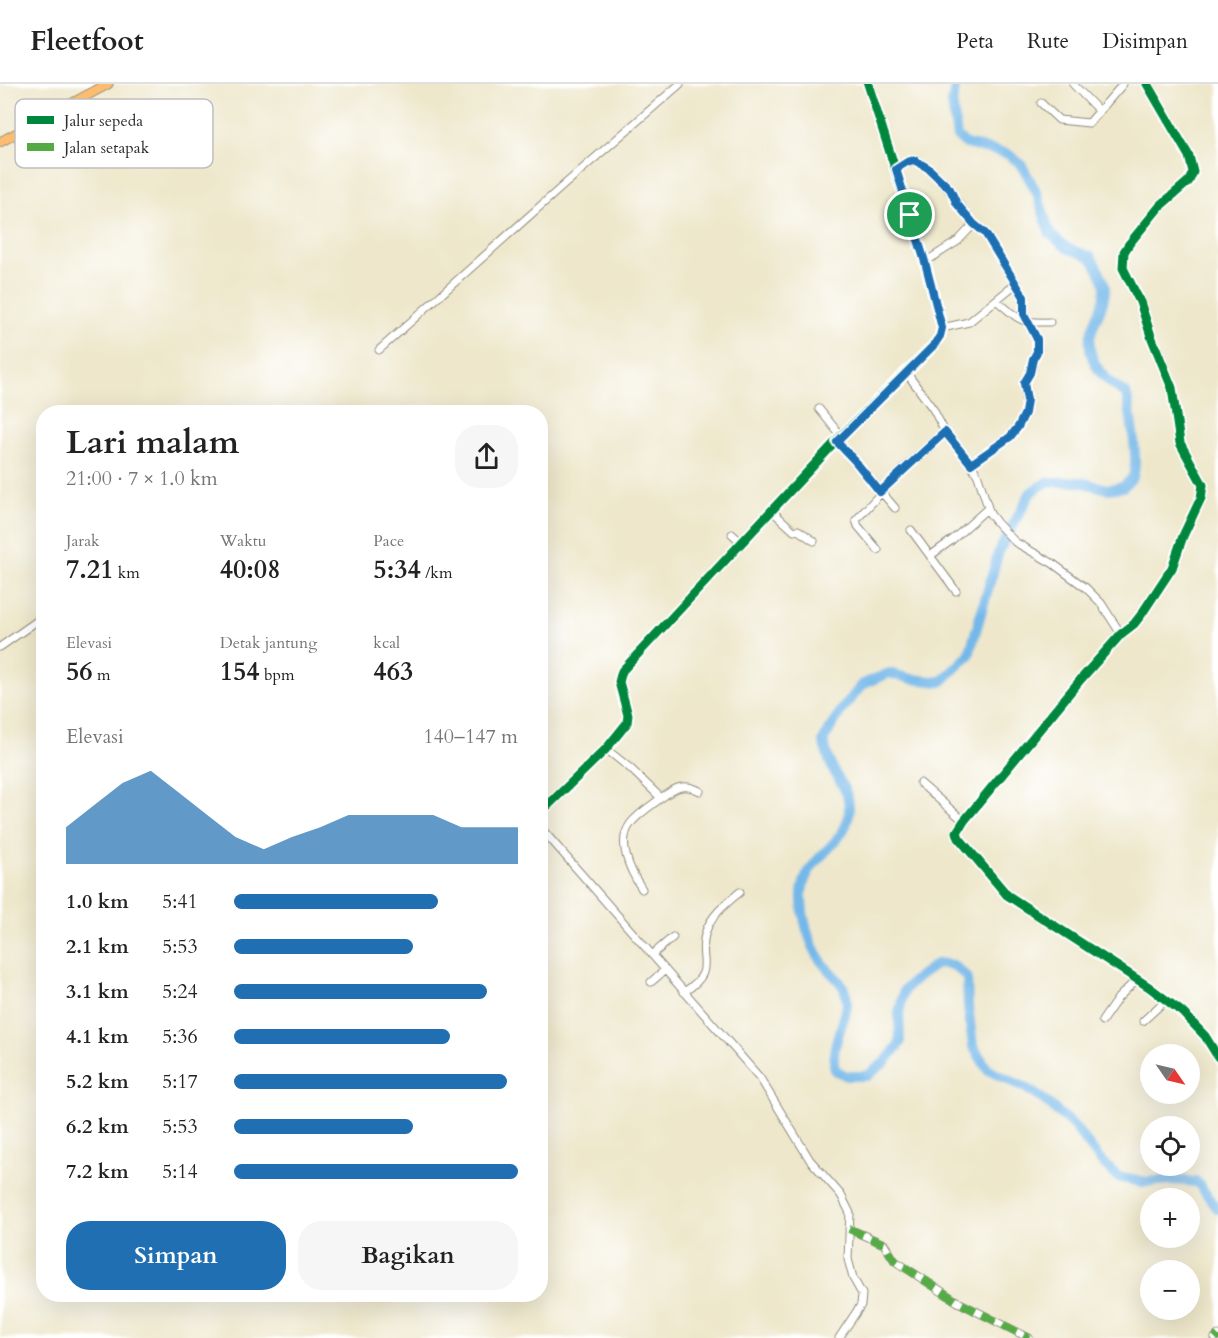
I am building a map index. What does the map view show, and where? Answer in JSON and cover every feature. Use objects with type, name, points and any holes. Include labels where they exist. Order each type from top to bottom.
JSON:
[{"type":"main road","points":[[80,99],[108,84]]},
{"type":"main road","points":[[0,142],[15,134]]},
{"type":"street","points":[[379,350],[680,84]]},
{"type":"street","points":[[548,805],[606,748],[628,721],[619,682],[622,671],[839,439],[937,341],[942,328],[925,262],[868,84]]},
{"type":"street","points":[[1072,84],[1099,111]]},
{"type":"street","points":[[1041,103],[1061,121],[1089,123],[1124,84]]},
{"type":"street","points":[[1147,84],[1184,144],[1193,172],[1189,182],[1160,206],[1129,244],[1124,252],[1123,268],[1140,302],[1172,388],[1180,443],[1201,481],[1203,490],[1199,505],[1183,536],[1172,568],[1134,624],[1121,634],[958,830],[959,838],[1007,895],[1137,979],[1182,1012],[1205,1036],[1218,1057]]},
{"type":"street","points":[[896,169],[912,160],[917,161],[950,189],[957,204],[985,233],[1017,284],[1025,299],[1023,312],[1037,339],[1038,349],[1024,383],[1027,400],[1025,413],[1018,427],[1010,437],[971,464]]},
{"type":"street","points":[[925,262],[958,242],[974,224]]},
{"type":"street","points":[[942,328],[969,322],[1017,284]]},
{"type":"street","points":[[996,300],[1021,321],[1050,322]]},
{"type":"street","points":[[906,372],[933,409],[945,432],[971,464],[978,476],[988,508],[997,523],[1015,542],[1043,557],[1078,581],[1101,603],[1121,634]]},
{"type":"street","points":[[819,409],[855,461],[895,508]]},
{"type":"street","points":[[878,550],[856,522],[880,492],[945,432]]},
{"type":"street","points":[[930,556],[988,508]]},
{"type":"street","points":[[772,511],[794,531],[798,530],[813,541]]},
{"type":"street","points":[[911,530],[956,591]]},
{"type":"street","points":[[732,534],[742,543]]},
{"type":"street","points":[[0,647],[36,622]]},
{"type":"street","points":[[606,748],[660,798]]},
{"type":"street","points":[[920,783],[964,821]]},
{"type":"street","points":[[642,889],[629,866],[626,835],[633,820],[660,798],[681,786],[687,785],[700,791]]},
{"type":"street","points":[[548,836],[759,1078],[810,1160],[845,1202],[850,1213],[848,1259],[853,1278],[863,1300],[839,1338]]},
{"type":"street","points":[[684,992],[696,984],[705,970],[705,936],[710,924],[723,906],[740,892]]},
{"type":"street","points":[[652,956],[673,937]]},
{"type":"street","points":[[651,982],[665,970]]},
{"type":"street","points":[[1102,1021],[1118,998],[1137,979]]},
{"type":"street","points":[[1143,1021],[1166,1000]]},
{"type":"street","points":[[849,1229],[884,1244],[895,1261],[958,1302],[1029,1338]]},
{"type":"waterway","points":[[956,84],[952,102],[957,137],[966,144],[1008,154],[1021,164],[1037,193],[1050,234],[1067,248],[1091,257],[1101,275],[1105,294],[1091,332],[1090,348],[1095,364],[1105,378],[1126,393],[1133,435],[1135,469],[1132,477],[1123,487],[1107,489],[1081,482],[1048,482],[1031,492],[999,551],[969,655],[941,682],[912,679],[889,673],[863,684],[842,709],[823,741],[834,771],[847,795],[849,815],[838,838],[820,857],[805,879],[802,902],[813,947],[843,987],[847,1000],[835,1048],[835,1070],[847,1076],[867,1076],[885,1062],[900,1043],[899,1013],[904,990],[938,963],[953,965],[967,977],[973,1046],[988,1070],[1024,1087],[1044,1100],[1073,1125],[1101,1161],[1118,1177],[1142,1182],[1174,1180],[1197,1182],[1218,1209]]},
{"type":"marked path","points":[[849,1229],[884,1244],[895,1261],[958,1302],[1029,1338]]},
{"type":"marked path","points":[[1215,1338],[1218,1335]]},
{"type":"cycle path","points":[[548,805],[606,749],[627,723],[628,715],[619,682],[622,671],[841,436],[934,345],[940,336],[942,328],[925,262],[868,84]]},
{"type":"cycle path","points":[[1147,84],[1189,156],[1193,172],[1189,181],[1160,206],[1129,244],[1124,252],[1123,268],[1140,302],[1172,388],[1180,443],[1203,485],[1201,498],[1183,536],[1172,568],[1141,615],[1081,679],[957,832],[959,838],[1007,895],[1149,987],[1182,1012],[1205,1036],[1218,1057]]},
{"type":"route","points":[[914,160],[928,168],[950,189],[957,204],[982,230],[997,251],[1024,297],[1023,312],[1037,339],[1038,349],[1024,383],[1027,400],[1025,413],[1010,437],[971,464],[945,432],[880,492],[837,442],[924,356],[940,336],[942,328],[910,215],[896,169],[914,160]]}]
